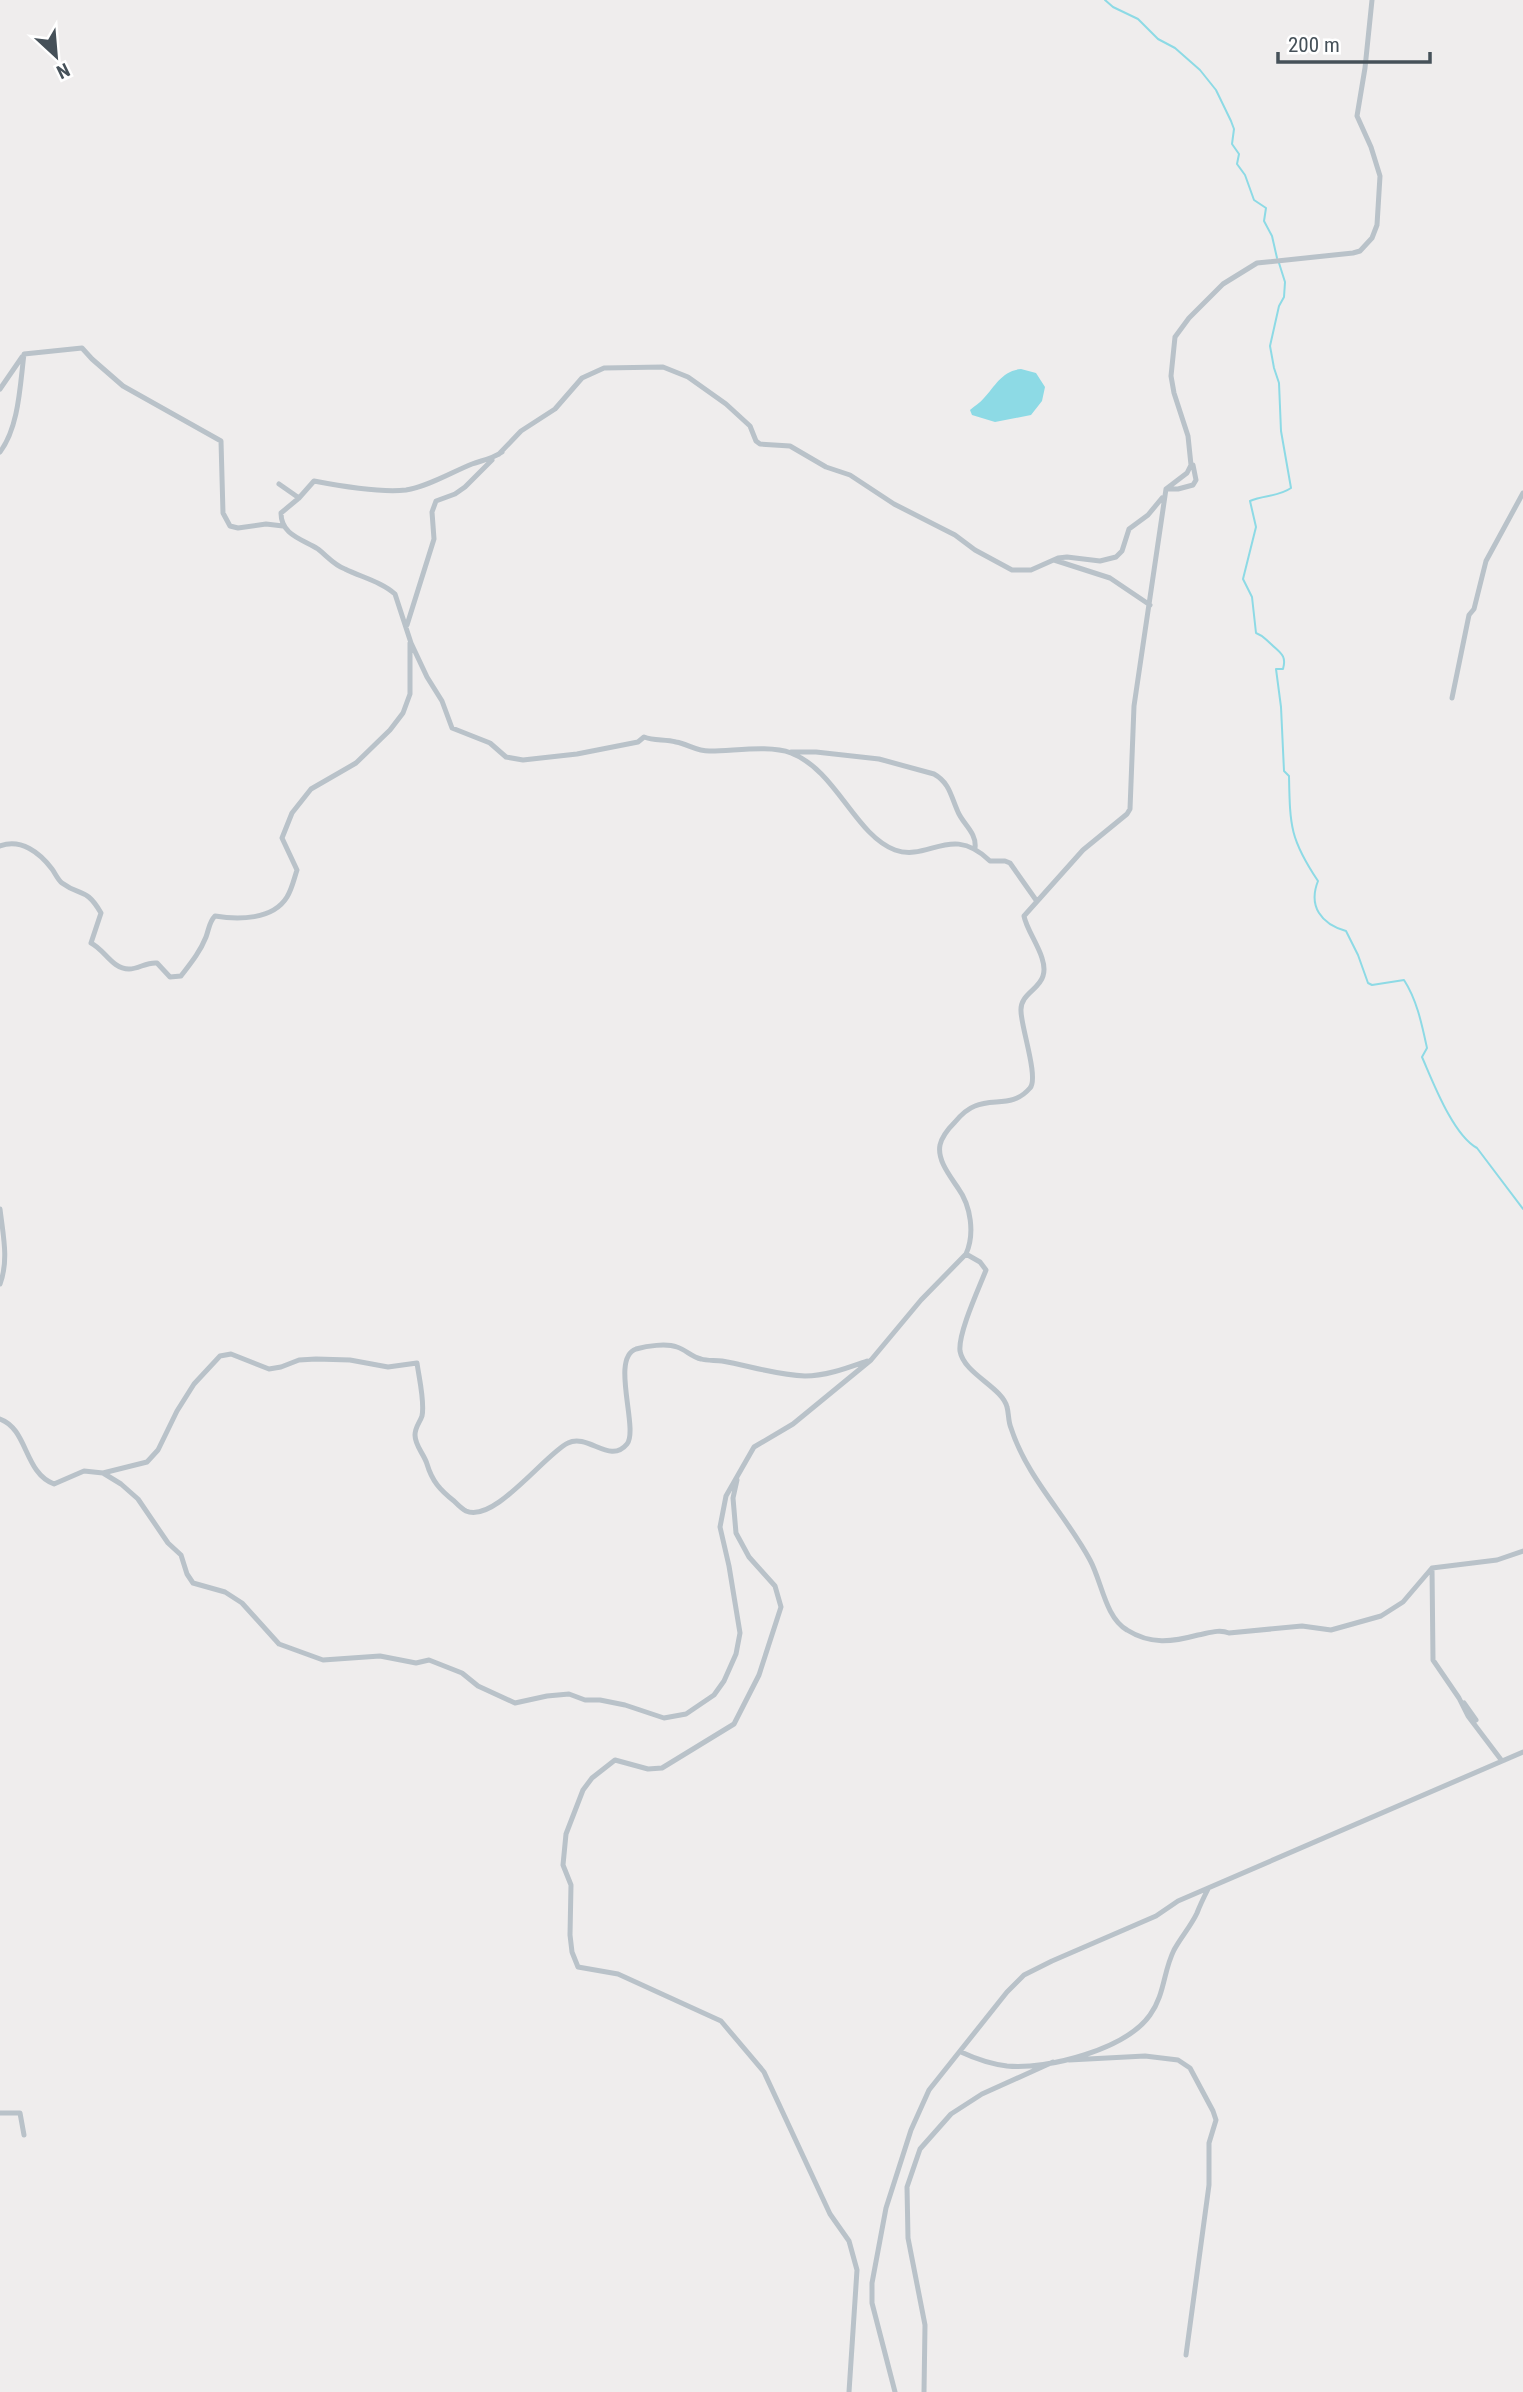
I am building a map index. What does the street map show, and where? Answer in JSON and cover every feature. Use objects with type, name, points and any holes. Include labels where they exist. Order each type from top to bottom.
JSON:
[{"type":"street","points":[[1166,490],[1193,485],[1195,474],[1172,383],[1175,337],[1207,298],[1228,280],[1257,263],[1357,252],[1372,237],[1377,225],[1380,176],[1357,116],[1365,68],[1371,0]]},
{"type":"street","points":[[0,389],[24,354],[82,348],[123,386],[221,442],[223,513],[230,526],[283,526],[340,567],[391,590],[398,602],[405,628],[427,677],[442,701],[452,728],[490,743],[500,754],[512,759],[535,760],[633,743],[644,737],[677,742],[710,752],[754,749],[816,751],[879,759],[941,778],[952,793],[958,814],[975,839],[975,848]]},
{"type":"street","points":[[0,452],[7,443],[16,410],[24,354]]},
{"type":"street","points":[[405,628],[432,548],[432,512],[436,501],[465,487],[521,431],[555,410],[582,378],[604,368],[663,367],[688,377],[726,404],[750,426],[760,444],[790,446],[826,467],[850,475],[894,504],[955,535],[1000,565],[1022,572],[1067,557],[1100,561],[1118,555],[1123,549],[1129,529],[1149,515],[1166,490],[1187,473],[1191,458]]},
{"type":"street","points":[[283,526],[282,510],[299,498],[314,481],[407,490],[454,474],[502,452]]},
{"type":"street","points":[[279,484],[299,498]]},
{"type":"street","points":[[103,1473],[138,1499],[168,1543],[181,1555],[193,1583],[225,1592],[242,1603],[279,1644],[323,1660],[380,1656],[416,1664],[429,1660],[462,1673],[478,1686],[515,1703],[547,1696],[569,1695],[585,1700],[625,1705],[664,1718],[686,1714],[714,1695],[724,1681],[736,1654],[740,1633],[720,1527],[726,1496],[754,1447],[793,1424],[871,1360],[921,1300],[966,1254],[972,1243],[967,1210],[942,1159],[940,1147],[950,1127],[971,1108],[1003,1103],[1024,1093],[1032,1084],[1033,1075],[1020,1009],[1028,993],[1044,976],[1040,955],[1024,918],[1036,900],[1048,892],[1066,867],[1093,839],[1130,809],[1134,706],[1166,490]]},
{"type":"street","points":[[1452,698],[1469,615],[1474,609],[1486,561],[1523,493]]},
{"type":"street","points":[[1054,560],[1110,578],[1150,605]]},
{"type":"street","points":[[0,846],[8,843],[33,850],[44,859],[61,882],[92,897],[101,913],[91,943],[101,948],[110,961],[133,969],[142,964],[157,963],[170,977],[181,976],[197,955],[215,916],[240,920],[282,904],[297,870],[282,838],[292,813],[311,789],[356,764],[403,713],[410,694],[411,640]]},
{"type":"street","points":[[791,752],[819,772],[863,825],[884,844],[897,851],[907,852],[954,844],[975,848],[990,861],[1010,863],[1036,900]]},
{"type":"street","points":[[0,1209],[5,1256],[0,1284]]},
{"type":"street","points":[[966,1254],[980,1262],[986,1270],[967,1317],[961,1339],[962,1356],[981,1381],[992,1388],[1006,1404],[1010,1426],[1023,1456],[1090,1560],[1114,1618],[1121,1627],[1153,1642],[1222,1630],[1229,1633],[1302,1626],[1331,1630],[1381,1616],[1391,1610],[1416,1588],[1432,1568],[1497,1560],[1523,1551]]},
{"type":"street","points":[[0,1419],[15,1428],[25,1452],[48,1482],[54,1484],[84,1471],[103,1473],[147,1462],[158,1450],[194,1384],[220,1356],[231,1354],[269,1368],[281,1367],[299,1360],[316,1359],[350,1360],[388,1367],[417,1363],[423,1402],[421,1418],[414,1433],[417,1445],[425,1458],[430,1477],[439,1489],[466,1511],[476,1513],[522,1486],[568,1443],[578,1440],[609,1451],[618,1451],[628,1443],[631,1428],[625,1394],[626,1357],[632,1350],[649,1346],[676,1346],[699,1359],[807,1376],[871,1360]]},
{"type":"street","points":[[737,1477],[733,1498],[736,1532],[748,1557],[775,1586],[781,1607],[759,1675],[734,1724],[662,1768],[648,1769],[615,1760],[592,1778],[583,1790],[566,1833],[564,1865],[572,1896],[572,1952],[578,1967],[618,1974],[720,2021],[764,2072],[830,2214],[849,2241],[857,2270],[849,2392]]},
{"type":"street","points":[[1432,1568],[1432,1656],[1460,1698],[1468,1716],[1482,1731],[1502,1761]]},
{"type":"street","points":[[895,2392],[872,2303],[872,2283],[886,2208],[918,2111],[935,2082],[1007,1992],[1024,1975],[1156,1916],[1178,1901],[1523,1752]]},
{"type":"street","points":[[1069,2060],[1125,2037],[1140,2027],[1151,2014],[1162,1996],[1166,1972],[1174,1950],[1197,1913],[1208,1888]]},
{"type":"street","points":[[961,2052],[983,2062],[1007,2066],[1145,2056],[1178,2060],[1190,2068],[1216,2120],[1209,2143],[1209,2185],[1186,2355]]},
{"type":"street","points":[[924,2392],[925,2325],[908,2238],[907,2187],[920,2149],[951,2114],[982,2094],[1053,2062]]},
{"type":"street","points":[[0,2113],[20,2113],[24,2135]]},
{"type":"water","points":[[1014,370],[1036,373],[1045,387],[1042,401],[1031,415],[995,422],[972,415],[970,410],[1000,379]]},
{"type":"waterway","points":[[1105,0],[1138,19],[1158,39],[1175,48],[1200,70],[1216,90],[1234,129],[1232,144],[1239,154],[1237,164],[1245,175],[1254,200],[1266,208],[1264,221],[1272,236],[1277,258]]},
{"type":"waterway","points":[[1279,263],[1285,282],[1284,297],[1279,306],[1270,346],[1279,383],[1281,431],[1291,488],[1250,501],[1256,527],[1243,579],[1252,597],[1256,633],[1280,652],[1284,660],[1283,669],[1276,669],[1284,771],[1289,776],[1293,832],[1318,881],[1315,898],[1319,913],[1330,924],[1346,931],[1368,983],[1372,985],[1404,980],[1416,1004],[1423,1030],[1427,1048],[1422,1057],[1445,1107],[1460,1132],[1477,1148],[1523,1209]]}]
